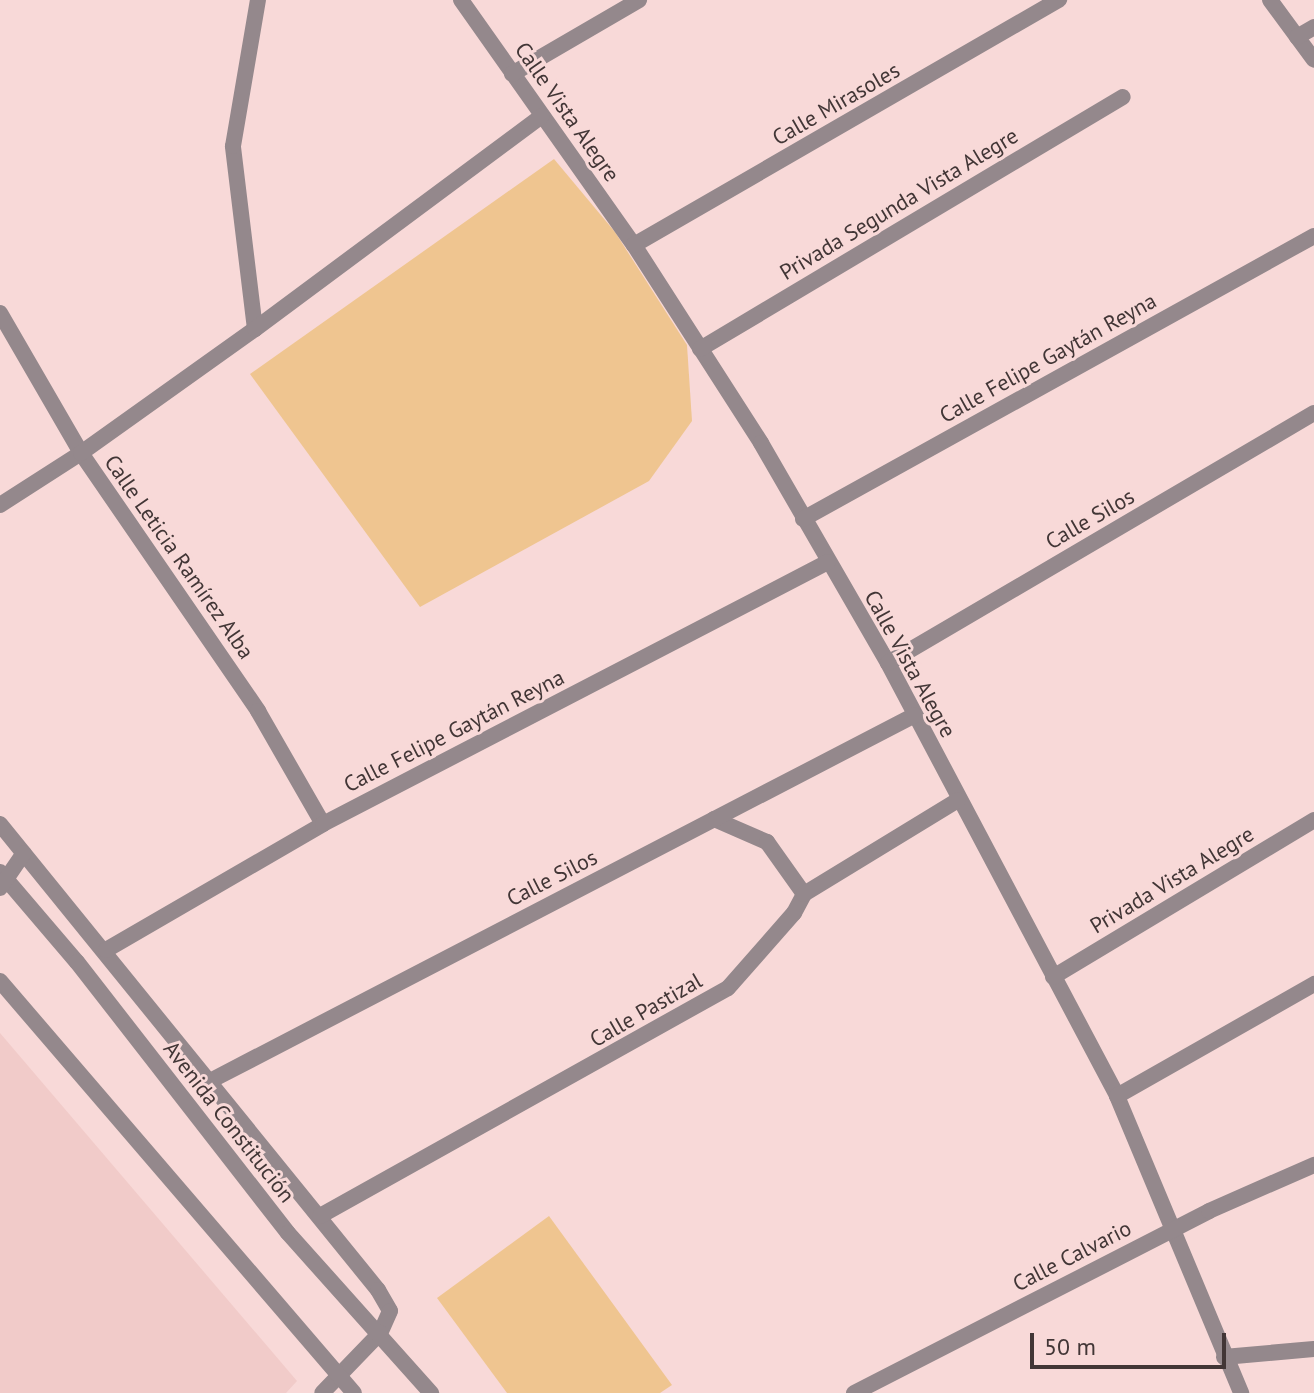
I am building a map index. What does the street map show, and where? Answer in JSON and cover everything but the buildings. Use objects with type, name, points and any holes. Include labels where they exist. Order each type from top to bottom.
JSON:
[{"type":"street","points":[[255,329],[233,146],[258,0]]},
{"type":"street","name":"Calle Vista Alegre","points":[[461,0],[634,245],[761,443],[888,663],[1117,1096],[1241,1393]]},
{"type":"street","points":[[512,74],[639,0]]},
{"type":"street","name":"Calle Mirasoles","points":[[634,245],[1059,0]]},
{"type":"street","points":[[1270,0],[1314,60]]},
{"type":"street","points":[[1297,37],[1314,27]]},
{"type":"street","name":"Privada Segunda Vista Alegre","points":[[700,349],[1122,97]]},
{"type":"street","points":[[0,505],[81,453],[255,329],[542,116]]},
{"type":"street","name":"Calle Felipe Gaytán Reyna","points":[[803,519],[1314,236]]},
{"type":"street","name":"Calle Leticia Ramírez Alba","points":[[0,313],[81,453],[258,711],[323,824]]},
{"type":"street","name":"Calle Silos","points":[[888,663],[1314,413]]},
{"type":"street","name":"Calle Felipe Gaytán Reyna","points":[[106,950],[323,824],[828,562]]},
{"type":"street","name":"Calle Silos","points":[[210,1081],[915,715]]},
{"type":"street","name":"Calle Pastizal","points":[[320,1216],[728,988],[794,913],[804,894],[958,800]]},
{"type":"street","points":[[714,819],[767,842],[804,894]]},
{"type":"street","name":"Privada Vista Alegre","points":[[1053,977],[1314,820]]},
{"type":"street","points":[[0,824],[106,950],[320,1216],[390,1311],[380,1333],[322,1393]]},
{"type":"street","points":[[2,880],[24,853]]},
{"type":"street","name":"Avenida Constitución","points":[[2,880],[77,962],[288,1233],[431,1393]]},
{"type":"street","points":[[0,981],[354,1393]]},
{"type":"street","points":[[1117,1096],[1314,984]]},
{"type":"street","name":"Calle Calvario","points":[[854,1393],[881,1387],[1174,1230],[1313,1167]]},
{"type":"street","points":[[1224,1357],[1314,1349]]},
{"type":"shaded area","points":[[554,159],[615,232],[687,345],[692,421],[649,481],[420,607],[250,374]]},
{"type":"shaded area","points":[[0,1033],[297,1381],[286,1393],[0,1393]]},
{"type":"shaded area","points":[[549,1216],[672,1385],[660,1393],[507,1393],[437,1298]]}]
